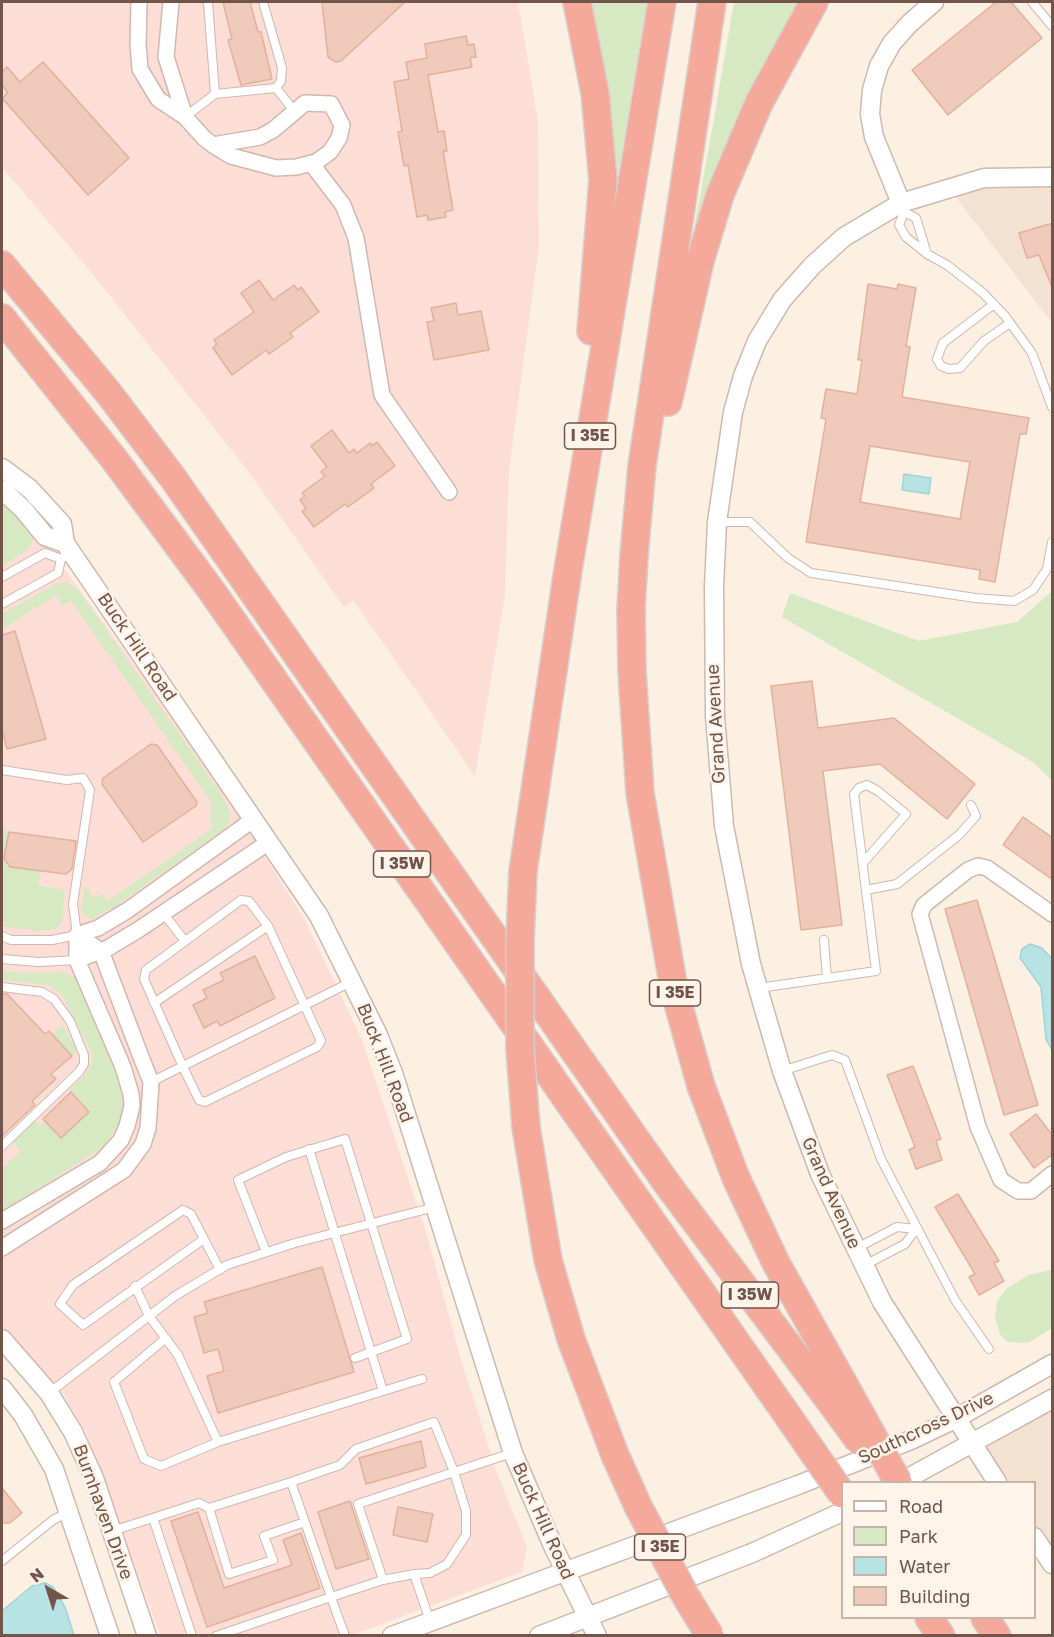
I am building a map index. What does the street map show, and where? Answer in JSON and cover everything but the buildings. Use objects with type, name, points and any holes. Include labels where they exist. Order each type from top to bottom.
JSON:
[{"type":"highway","points":[[568,570],[600,235],[603,180],[595,93],[577,2]]},
{"type":"highway","name":"I 35E","points":[[662,2],[568,570],[523,871],[520,1038],[526,1127],[548,1260],[571,1339],[615,1455],[643,1516],[685,1595],[710,1635]]},
{"type":"highway","name":"I 35E","points":[[712,2],[642,466],[634,556],[632,671],[640,793],[674,988],[701,1086],[736,1178],[841,1400],[899,1481]]},
{"type":"highway","points":[[634,556],[700,261],[720,195],[759,103],[813,2]]},
{"type":"highway","name":"I 35W","points":[[2,265],[107,391],[173,477],[668,1185],[841,1400],[889,1481]]},
{"type":"highway","name":"I 35W","points":[[2,318],[108,451],[205,581],[841,1491]]},
{"type":"highway","points":[[930,1619],[942,1635]]},
{"type":"highway","points":[[986,1619],[997,1635]]},
{"type":"street","points":[[140,2],[138,44],[140,69],[158,99],[185,117],[213,145],[231,156],[276,168],[296,167],[311,163],[330,152],[339,138],[342,125],[331,104],[305,103],[260,137],[213,145]]},
{"type":"street","points":[[171,2],[166,57],[185,117]]},
{"type":"street","points":[[902,207],[874,137],[870,114],[872,90],[879,66],[892,43],[934,2]]},
{"type":"street","points":[[311,163],[343,205],[356,238],[382,395],[449,492]]},
{"type":"street","name":"Grand Avenue","points":[[996,1481],[905,1341],[863,1266],[820,1174],[782,1071],[758,988],[735,892],[718,771],[712,658],[717,522],[733,412],[743,376],[757,340],[782,300],[812,266],[844,237],[902,207],[948,187],[984,178],[1053,177]]},
{"type":"street","name":"Buck Hill Road","points":[[2,468],[30,489],[62,524],[65,551]]},
{"type":"street","name":"Buck Hill Road","points":[[2,490],[23,509],[45,536],[65,551],[319,915],[393,1073],[513,1453],[565,1571],[597,1635]]},
{"type":"street","points":[[77,935],[98,928],[128,910],[254,819]]},
{"type":"street","points":[[77,960],[101,951],[163,913],[269,842]]},
{"type":"street","points":[[1053,914],[987,868],[978,866],[968,870],[924,906],[920,914],[978,1127],[1001,1180],[1018,1191],[1031,1191],[1053,1174]]},
{"type":"street","points":[[2,1248],[124,1170],[142,1144],[148,1128],[151,1082],[101,951],[77,935]]},
{"type":"street","points":[[2,1221],[100,1163],[121,1140],[127,1126],[132,1106],[131,1094],[123,1067],[77,960],[77,935]]},
{"type":"street","name":"Burnhaven Drive","points":[[2,1339],[49,1393],[73,1432],[94,1478],[147,1635]]},
{"type":"street","name":"Southcross Drive","points":[[392,1635],[798,1485],[911,1440],[955,1419],[1053,1364]]},
{"type":"street","name":"Burnhaven Drive","points":[[2,1388],[23,1415],[54,1468],[110,1635]]},
{"type":"street","name":"Southcross Drive","points":[[902,1481],[972,1446],[1053,1399]]},
{"type":"street","points":[[539,1635],[752,1553],[841,1513]]},
{"type":"street","points":[[1036,1538],[1053,1564]]},
{"type":"lane","points":[[208,2],[215,94]]},
{"type":"lane","points":[[263,2],[282,68],[280,81],[276,88]]},
{"type":"lane","points":[[1032,2],[1053,26]]},
{"type":"lane","points":[[185,117],[215,94],[276,88]]},
{"type":"lane","points":[[276,88],[295,112]]},
{"type":"lane","points":[[902,207],[899,225],[906,237],[927,254],[947,265],[994,304],[1010,322],[1032,353],[1053,407]]},
{"type":"lane","points":[[902,207],[915,218],[927,254]]},
{"type":"lane","points":[[994,304],[944,343],[937,359],[941,366],[949,369],[960,368],[984,341],[1010,322]]},
{"type":"lane","points":[[717,522],[750,522],[788,558],[811,573],[975,598],[1014,601],[1034,590],[1047,569],[1053,542]]},
{"type":"lane","points":[[2,577],[45,553],[65,551],[58,573],[2,604]]},
{"type":"lane","points":[[2,770],[67,780],[83,778],[90,790],[73,904],[77,935],[52,940],[11,940],[2,936]]},
{"type":"lane","points":[[758,988],[876,970],[854,794],[858,788],[867,785],[878,790],[906,814],[863,863]]},
{"type":"lane","points":[[866,890],[897,884],[959,835],[976,816],[971,805]]},
{"type":"lane","points":[[241,900],[249,901],[268,926],[306,1006],[321,1041],[317,1047],[205,1102],[199,1100],[144,979],[146,970],[185,941],[241,900]]},
{"type":"lane","points":[[163,913],[185,941]]},
{"type":"lane","points":[[154,1003],[268,926]]},
{"type":"lane","points":[[824,940],[827,978]]},
{"type":"lane","points":[[2,959],[38,962],[77,960]]},
{"type":"lane","points":[[151,1082],[352,982]]},
{"type":"lane","points":[[2,987],[42,992],[54,999],[81,1043],[84,1055],[79,1072],[2,1146]]},
{"type":"lane","points":[[782,1071],[832,1055],[845,1060],[881,1159],[955,1300],[989,1348]]},
{"type":"lane","points":[[266,1252],[238,1180],[309,1149],[345,1138],[407,1339],[356,1358]]},
{"type":"lane","points":[[309,1149],[383,1391]]},
{"type":"lane","points":[[49,1393],[175,1296],[220,1270],[266,1252],[435,1207]]},
{"type":"lane","points":[[204,1239],[82,1325],[60,1304],[73,1285],[183,1210],[191,1214],[204,1239],[220,1270]]},
{"type":"lane","points":[[855,1249],[897,1227],[916,1229]]},
{"type":"lane","points":[[863,1266],[905,1244],[916,1229]]},
{"type":"lane","points":[[135,1286],[149,1316],[183,1364],[218,1442]]},
{"type":"lane","points":[[166,1338],[114,1382],[144,1459],[161,1466],[218,1442],[422,1379]]},
{"type":"lane","points":[[111,1531],[199,1503],[209,1508],[291,1482],[340,1465],[356,1449],[434,1422],[454,1472],[466,1511],[466,1535],[447,1564],[430,1572],[383,1580],[216,1635]]},
{"type":"lane","points":[[383,1580],[358,1504],[513,1453]]},
{"type":"lane","points":[[291,1482],[345,1635]]},
{"type":"lane","points":[[209,1508],[229,1574],[273,1560],[264,1536],[305,1522]]},
{"type":"lane","points":[[2,1561],[52,1520],[69,1511]]},
{"type":"lane","points":[[153,1518],[192,1635]]},
{"type":"lane","points":[[414,1574],[430,1621]]},
{"type":"shaded area","points":[[2,2],[518,2],[538,122],[539,245],[509,471],[505,595],[475,776],[354,601],[344,607],[251,475],[95,277],[2,167]]},
{"type":"shaded area","points":[[1052,182],[1052,323],[948,187]]},
{"type":"shaded area","points":[[2,488],[41,537],[144,678],[241,819],[305,920],[362,1040],[427,1235],[461,1360],[497,1473],[527,1547],[522,1572],[352,1635],[160,1635],[87,1435],[64,1395],[2,1327]]},
{"type":"shaded area","points":[[1052,1397],[1052,1564],[1036,1539],[1036,1481],[996,1481],[972,1446]]},
{"type":"green space","points":[[584,2],[647,2],[611,217]]},
{"type":"green space","points":[[734,2],[799,2],[688,262],[712,130]]},
{"type":"green space","points":[[2,490],[34,532],[34,538],[30,548],[2,566]]},
{"type":"green space","points":[[66,582],[78,590],[92,609],[221,794],[231,813],[229,823],[223,830],[114,907],[91,919],[83,915],[81,911],[84,887],[88,888],[93,898],[102,893],[108,901],[213,828],[209,819],[212,806],[71,601],[62,606],[56,595],[2,630],[2,614],[56,584]]},
{"type":"green space","points":[[1052,591],[1052,781],[1033,762],[782,617],[790,593],[919,641],[1017,622]]},
{"type":"green space","points":[[2,827],[9,832],[4,857],[10,867],[41,871],[38,885],[65,890],[62,923],[55,929],[38,931],[2,926]]},
{"type":"green space","points":[[2,970],[27,973],[64,972],[75,977],[119,1082],[123,1104],[119,1122],[105,1146],[2,1211],[2,1169],[20,1152],[13,1141],[35,1121],[40,1126],[45,1121],[61,1138],[89,1112],[69,1090],[86,1073],[91,1064],[92,1054],[63,996],[48,985],[2,980]]},
{"type":"green space","points":[[62,1025],[77,1050],[72,1056],[52,1034]]},
{"type":"green space","points":[[1052,1270],[1052,1328],[1028,1343],[1008,1342],[1001,1336],[995,1319],[997,1302],[1006,1289],[1028,1275]]},
{"type":"water","points":[[904,474],[931,478],[929,494],[902,490]]},
{"type":"water","points":[[1030,944],[1042,948],[1052,959],[1052,1050],[1046,1039],[1041,987],[1020,958],[1022,949]]},
{"type":"water","points":[[45,1583],[53,1587],[65,1607],[74,1635],[2,1635],[2,1611],[32,1586]]}]
